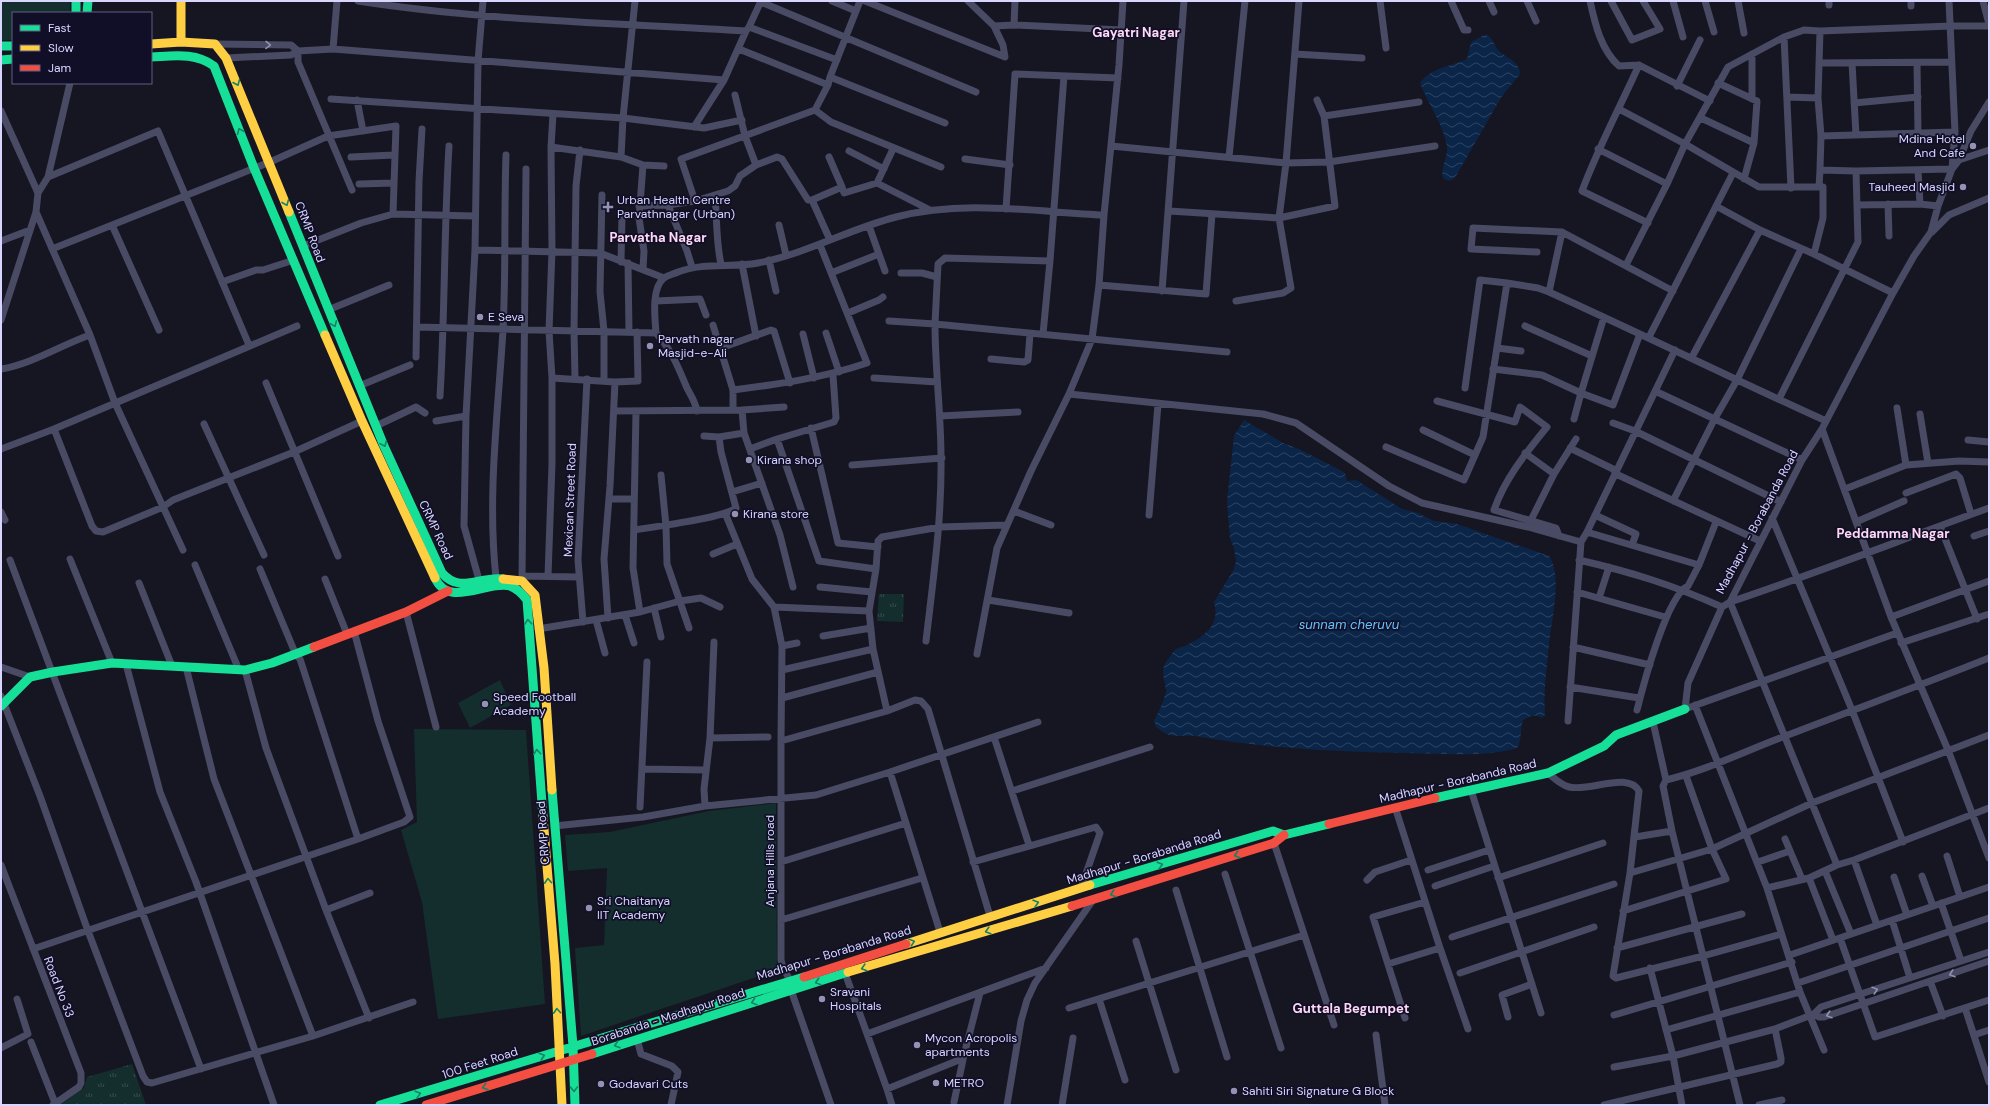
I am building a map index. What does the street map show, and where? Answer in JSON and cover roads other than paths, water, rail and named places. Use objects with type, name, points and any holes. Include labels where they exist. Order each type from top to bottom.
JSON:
[{"type":"main road","points":[[76,1],[76,12]]},
{"type":"main road","points":[[87,12],[88,1]]},
{"type":"main road","points":[[181,1],[181,42]]},
{"type":"main road","points":[[152,44],[181,42],[215,44]]},
{"type":"main road","name":"CRMP Road","points":[[215,44],[226,58],[270,162],[359,386],[442,572],[449,581],[457,584],[496,578],[523,578],[535,595],[544,668],[554,826],[573,1046]]},
{"type":"main road","points":[[1,46],[12,46]]},
{"type":"main road","name":"CRMP Road","points":[[152,57],[196,57],[207,60],[214,66],[254,168],[362,421],[436,581],[448,591],[461,592],[496,586],[515,588],[523,593],[527,600],[560,1063]]},
{"type":"main road","points":[[1,60],[12,60]]},
{"type":"main road","points":[[2,702],[30,677],[112,663],[242,670],[296,654],[406,612],[448,591]]},
{"type":"main road","name":"Madhapur - Borabanda Road","points":[[573,1046],[790,980],[842,966],[990,916],[1273,831],[1284,835],[1395,807],[1549,772],[1604,746],[1616,735],[1654,722],[1685,709]]},
{"type":"main road","points":[[1274,843],[1284,835]]},
{"type":"main road","name":"Borabanda - Madhapur Road","points":[[573,1059],[845,973],[1094,900],[1274,843]]},
{"type":"main road","points":[[573,1046],[575,1105]]},
{"type":"main road","name":"100 Feet Road","points":[[380,1105],[573,1046]]},
{"type":"main road","name":"100 Feet Road","points":[[426,1105],[518,1078],[573,1059]]},
{"type":"main road","points":[[560,1063],[562,1105]]},
{"type":"street","points":[[334,49],[337,1]]},
{"type":"street","points":[[358,1],[410,9],[483,16],[748,29],[837,60]]},
{"type":"street","points":[[479,580],[464,526],[466,416],[472,329],[475,250],[478,61],[483,16],[483,1]]},
{"type":"street","points":[[621,157],[623,118],[635,1]]},
{"type":"street","points":[[694,127],[724,80],[761,1],[976,92]]},
{"type":"street","points":[[832,1],[856,11]]},
{"type":"street","points":[[695,201],[681,159],[815,110],[828,85],[860,1]]},
{"type":"street","points":[[865,1],[1005,57],[994,26],[968,1]]},
{"type":"street","points":[[1014,24],[1015,1]]},
{"type":"street","points":[[977,654],[997,548],[1031,471],[1070,394],[1092,339],[1099,285],[1104,215],[1118,78],[1123,1]]},
{"type":"street","points":[[1162,291],[1184,1]]},
{"type":"street","points":[[1229,157],[1245,1]]},
{"type":"street","points":[[1236,301],[1284,293],[1290,288],[1279,218],[1286,163],[1296,54],[1299,1]]},
{"type":"street","points":[[1380,1],[1386,48]]},
{"type":"street","points":[[1451,1],[1464,30],[1468,30]]},
{"type":"street","points":[[1489,1],[1494,12]]},
{"type":"street","points":[[1527,1],[1536,21]]},
{"type":"street","points":[[1590,1],[1594,19],[1610,59],[1619,66],[1639,65],[1677,86],[1710,101]]},
{"type":"street","points":[[1611,1],[1632,40],[1660,29],[1644,1]]},
{"type":"street","points":[[1673,1],[1683,37]]},
{"type":"street","points":[[1705,1],[1714,32]]},
{"type":"street","points":[[1738,1],[1744,33]]},
{"type":"street","points":[[1820,170],[1856,171],[1952,169],[1955,132],[1950,62],[1951,26],[1949,1]]},
{"type":"street","points":[[1626,265],[1648,223],[1685,144],[1701,118],[1718,83],[1728,67],[1784,37],[1804,30],[1820,31],[1989,25],[1985,3]]},
{"type":"street","points":[[994,26],[1014,24],[1121,30]]},
{"type":"street","points":[[1819,187],[1821,136],[1818,98],[1820,31]]},
{"type":"street","points":[[1784,37],[1791,188]]},
{"type":"street","points":[[1677,86],[1700,40]]},
{"type":"street","points":[[215,44],[291,45],[298,51],[298,62],[352,190]]},
{"type":"street","points":[[226,58],[290,55],[298,51],[334,49],[724,80]]},
{"type":"street","points":[[739,50],[828,85]]},
{"type":"street","points":[[1296,54],[1362,58]]},
{"type":"street","points":[[1752,54],[1752,99]]},
{"type":"street","points":[[1819,63],[1950,62]]},
{"type":"street","points":[[1852,63],[1856,135]]},
{"type":"street","points":[[1918,63],[1918,133]]},
{"type":"street","points":[[1639,65],[1619,109],[1598,149],[1582,191],[1648,223]]},
{"type":"street","points":[[1006,208],[1015,74],[1118,78]]},
{"type":"street","points":[[1043,334],[1064,76]]},
{"type":"street","points":[[830,77],[945,123]]},
{"type":"street","points":[[1718,83],[1757,101],[1754,143],[1744,179]]},
{"type":"street","points":[[1,320],[36,212],[38,193],[48,177],[70,84]]},
{"type":"street","points":[[735,95],[746,136],[756,165]]},
{"type":"street","points":[[1787,97],[1818,98]]},
{"type":"street","points":[[1854,103],[1918,97]]},
{"type":"street","points":[[331,99],[477,110],[623,118],[704,128],[742,120]]},
{"type":"street","points":[[357,100],[363,131]]},
{"type":"street","points":[[1169,211],[1279,218],[1335,206],[1324,116],[1317,100]]},
{"type":"street","points":[[1324,116],[1419,102]]},
{"type":"street","name":"Madhapur - Borabanda Road","points":[[1685,709],[1688,683],[1722,607],[1730,602],[1802,460],[1822,429],[1892,293],[1914,256],[1931,232],[1938,206],[1952,169],[1959,160],[1971,131],[1989,102]]},
{"type":"street","points":[[1619,109],[1685,144],[1759,187],[1823,187],[1823,218],[1814,254]]},
{"type":"street","points":[[815,110],[831,122],[941,167]]},
{"type":"street","points":[[1,111],[38,193]]},
{"type":"street","points":[[548,576],[552,378],[549,331],[552,251],[551,147],[553,114]]},
{"type":"street","points":[[1701,118],[1754,143]]},
{"type":"street","points":[[52,249],[270,162],[328,136],[396,126],[393,214]]},
{"type":"street","points":[[416,357],[418,215],[422,129]]},
{"type":"street","points":[[48,177],[158,131],[249,345]]},
{"type":"street","points":[[1821,136],[1955,132]]},
{"type":"street","points":[[440,396],[444,327],[445,216],[449,146]]},
{"type":"street","points":[[1111,146],[1286,163],[1329,162],[1435,146]]},
{"type":"street","points":[[551,147],[621,157],[643,165],[664,166]]},
{"type":"street","points":[[877,183],[894,149]]},
{"type":"street","points":[[1598,149],[1667,184]]},
{"type":"street","points":[[575,378],[574,331],[576,186],[580,150]]},
{"type":"street","points":[[1959,160],[1989,150]]},
{"type":"street","points":[[849,151],[884,169]]},
{"type":"street","points":[[351,157],[394,155]]},
{"type":"street","points":[[496,578],[492,541],[492,501],[503,328],[503,250],[506,155]]},
{"type":"street","points":[[829,157],[844,192],[877,183],[930,210]]},
{"type":"street","points":[[639,206],[668,205],[715,196],[735,186],[740,176],[756,165],[773,158],[782,159],[808,200],[812,200],[842,187]]},
{"type":"street","points":[[965,159],[1010,165]]},
{"type":"street","points":[[643,165],[639,206],[639,218],[644,251],[643,269]]},
{"type":"street","points":[[526,169],[523,578],[579,576]]},
{"type":"street","points":[[1918,170],[1920,204]]},
{"type":"street","points":[[1778,399],[1858,242],[1856,171]]},
{"type":"street","points":[[1649,338],[1733,173]]},
{"type":"street","points":[[359,184],[394,183]]},
{"type":"street","points":[[602,195],[600,292],[604,331],[604,381]]},
{"type":"street","points":[[715,196],[718,224],[717,243],[721,264]]},
{"type":"street","points":[[1931,232],[1949,215],[1989,198]]},
{"type":"street","points":[[812,200],[830,240]]},
{"type":"street","points":[[1888,204],[1889,236]]},
{"type":"street","points":[[1856,205],[1920,204],[1938,206]]},
{"type":"street","points":[[668,205],[692,267]]},
{"type":"street","points":[[1716,206],[1760,230],[1814,254],[1892,293]]},
{"type":"street","points":[[697,411],[695,400],[688,390],[670,348],[656,333],[656,302],[658,286],[664,278],[692,267],[721,264],[758,263],[820,245],[895,217],[930,210],[984,207],[1054,213],[1104,215]]},
{"type":"street","points":[[36,212],[90,335],[115,403],[183,550]]},
{"type":"street","points":[[303,246],[361,223],[393,214],[475,216]]},
{"type":"street","points":[[1099,285],[1206,294],[1212,214]]},
{"type":"street","points":[[622,216],[629,332]]},
{"type":"street","points":[[112,225],[159,330]]},
{"type":"street","points":[[779,225],[786,255]]},
{"type":"street","points":[[869,226],[886,271]]},
{"type":"street","points":[[1536,252],[1471,249],[1473,228],[1562,232],[1673,291]]},
{"type":"street","points":[[1,240],[30,230]]},
{"type":"street","points":[[1692,357],[1760,230]]},
{"type":"street","points":[[1549,292],[1562,232]]},
{"type":"street","points":[[733,390],[790,383],[836,374],[867,363],[820,245]]},
{"type":"street","points":[[1672,501],[1714,420],[1737,380],[1801,249]]},
{"type":"street","points":[[475,250],[600,253],[664,278]]},
{"type":"street","points":[[831,273],[879,254]]},
{"type":"street","points":[[926,641],[940,527],[942,458],[935,324],[938,264],[945,258],[1050,261]]},
{"type":"street","points":[[222,282],[256,270],[263,270],[294,260]]},
{"type":"street","points":[[769,260],[776,291]]},
{"type":"street","points":[[742,264],[756,336]]},
{"type":"street","points":[[901,273],[922,273],[937,277]]},
{"type":"street","points":[[1465,388],[1480,280],[1538,288],[1549,292],[1692,357],[1737,380],[1826,421]]},
{"type":"street","points":[[1386,447],[1464,480],[1483,437],[1507,283]]},
{"type":"street","points":[[328,310],[389,285]]},
{"type":"street","points":[[848,313],[879,300],[882,297]]},
{"type":"street","points":[[656,302],[700,299],[706,315]]},
{"type":"street","points":[[1574,419],[1604,317]]},
{"type":"street","points":[[889,321],[935,324],[1227,352]]},
{"type":"street","points":[[713,325],[733,390],[733,410]]},
{"type":"street","points":[[1,449],[54,429],[249,345],[297,326]]},
{"type":"street","points":[[417,326],[472,329],[503,328],[524,331],[604,331],[656,333]]},
{"type":"street","points":[[1525,326],[1592,356]]},
{"type":"street","points":[[721,348],[772,330],[776,334],[790,383]]},
{"type":"street","points":[[552,378],[575,378],[615,382],[635,382],[639,380],[637,332]]},
{"type":"street","points":[[750,449],[811,428],[832,424],[836,420],[836,374],[826,333]]},
{"type":"street","points":[[803,334],[814,378]]},
{"type":"street","points":[[991,359],[1024,362],[1028,360],[1030,334]]},
{"type":"street","points":[[1494,369],[1542,375],[1581,393],[1613,405],[1640,334]]},
{"type":"street","points":[[1,369],[17,366],[67,343],[90,335]]},
{"type":"street","points":[[1497,348],[1521,351]]},
{"type":"street","points":[[1568,720],[1581,542],[1596,516],[1635,431],[1675,350]]},
{"type":"street","points":[[359,386],[410,365]]},
{"type":"street","points":[[874,378],[937,382]]},
{"type":"street","name":"Mexican Street Road","points":[[583,622],[579,576],[579,544],[587,379]]},
{"type":"street","points":[[608,618],[604,559],[609,499],[615,382]]},
{"type":"street","points":[[266,383],[338,556]]},
{"type":"street","points":[[1656,391],[1714,420],[1802,460]]},
{"type":"street","points":[[1070,394],[1263,414],[1296,423],[1389,486],[1422,503],[1528,527],[1581,542]]},
{"type":"street","points":[[1437,401],[1487,416],[1515,422],[1520,407],[1547,427],[1525,454],[1500,490],[1494,510],[1556,528],[1559,536]]},
{"type":"street","points":[[1149,515],[1158,404]]},
{"type":"street","points":[[376,426],[416,407],[425,413]]},
{"type":"street","points":[[614,411],[742,410],[784,407]]},
{"type":"street","points":[[1897,408],[1906,465]]},
{"type":"street","points":[[742,410],[744,433],[780,535],[793,587]]},
{"type":"street","points":[[636,411],[633,568],[640,612]]},
{"type":"street","points":[[940,416],[1018,412]]},
{"type":"street","points":[[1920,414],[1928,462]]},
{"type":"street","points":[[436,421],[466,416]]},
{"type":"street","points":[[54,429],[92,526],[96,531],[103,532],[163,507],[173,500],[294,452],[362,421]]},
{"type":"street","points":[[1613,423],[1635,431],[1781,502]]},
{"type":"street","points":[[204,424],[264,555]]},
{"type":"street","points":[[811,428],[838,543],[878,547]]},
{"type":"street","points":[[1822,429],[1897,633],[1948,750],[1989,858]]},
{"type":"street","points":[[1423,430],[1475,455]]},
{"type":"street","points":[[704,436],[719,437],[744,433]]},
{"type":"street","points":[[634,530],[666,526],[725,513],[736,508],[721,452],[719,437]]},
{"type":"street","points":[[777,439],[819,561],[876,569]]},
{"type":"street","points":[[1531,520],[1554,474],[1576,439]]},
{"type":"street","points":[[1968,440],[1989,442]]},
{"type":"street","points":[[1570,448],[1614,469],[1616,474],[1716,522],[1760,541]]},
{"type":"street","points":[[1525,454],[1554,474]]},
{"type":"street","points":[[852,465],[942,458]]},
{"type":"street","points":[[1845,489],[1906,465],[1928,462],[1989,462]]},
{"type":"street","points":[[1906,493],[1956,474],[1960,478],[1971,514]]},
{"type":"street","points":[[661,475],[666,526],[667,564],[688,628]]},
{"type":"street","points":[[732,492],[762,483]]},
{"type":"street","points":[[609,499],[634,499]]},
{"type":"street","points":[[1856,522],[1904,501]]},
{"type":"street","points":[[1837,865],[1786,735],[1730,602],[1799,579],[1989,508]]},
{"type":"street","points":[[1014,511],[1051,525]]},
{"type":"street","points":[[1,512],[5,520]]},
{"type":"street","points":[[725,513],[752,579],[774,607],[869,610]]},
{"type":"street","points":[[1596,516],[1636,534],[1632,545]]},
{"type":"street","points":[[1772,518],[1799,579],[1852,710],[1876,777],[1903,842]]},
{"type":"street","points":[[1637,710],[1666,617],[1682,589],[1688,586],[1699,565],[1716,522]]},
{"type":"street","points":[[886,711],[873,649],[869,610],[876,569],[878,541],[882,538],[940,527],[1006,525]]},
{"type":"street","points":[[1940,526],[1977,619]]},
{"type":"street","points":[[1974,536],[1989,531]]},
{"type":"street","points":[[1587,532],[1699,565]]},
{"type":"street","points":[[713,554],[737,544]]},
{"type":"street","points":[[70,559],[112,663]]},
{"type":"street","points":[[10,560],[201,1069]]},
{"type":"street","points":[[1579,560],[1609,567],[1682,589],[1722,607]]},
{"type":"street","points":[[194,565],[242,670],[266,748],[326,910],[369,1018]]},
{"type":"street","points":[[1599,598],[1609,567]]},
{"type":"street","points":[[260,569],[296,654],[300,660],[358,839]]},
{"type":"street","points":[[33,949],[358,839],[404,822],[410,817],[350,633],[325,579]]},
{"type":"street","points":[[1891,617],[1989,581]]},
{"type":"street","points":[[139,583],[172,666]]},
{"type":"street","points":[[820,587],[872,592]]},
{"type":"street","points":[[1577,592],[1666,617]]},
{"type":"street","points":[[538,628],[625,615],[680,601],[701,598],[720,607]]},
{"type":"street","points":[[988,600],[1068,613]]},
{"type":"street","name":"Anjana Hills road","points":[[774,607],[782,646],[782,964],[790,980]]},
{"type":"street","points":[[654,608],[661,637]]},
{"type":"street","points":[[406,612],[436,727]]},
{"type":"street","points":[[1901,643],[1989,614]]},
{"type":"street","points":[[625,615],[634,643]]},
{"type":"street","points":[[596,620],[605,653]]},
{"type":"street","points":[[823,636],[871,628]]},
{"type":"street","points":[[1685,709],[1897,633]]},
{"type":"street","points":[[705,806],[704,789],[710,738],[714,642]]},
{"type":"street","points":[[782,646],[797,643]]},
{"type":"street","points":[[1573,646],[1650,665]]},
{"type":"street","points":[[782,670],[873,649]]},
{"type":"street","points":[[1666,780],[1686,776],[1786,735],[1919,686],[1989,658]]},
{"type":"street","points":[[640,807],[647,662]]},
{"type":"street","points":[[126,664],[160,792],[199,894],[274,1105]]},
{"type":"street","points":[[1,667],[30,677]]},
{"type":"street","points":[[186,667],[214,779],[313,1036]]},
{"type":"street","points":[[782,698],[878,672]]},
{"type":"street","points":[[1570,687],[1640,698]]},
{"type":"street","points":[[781,741],[886,711],[915,700],[921,700],[928,709],[990,916]]},
{"type":"street","points":[[2,702],[40,796],[88,931],[143,1076],[147,1082],[152,1083],[313,1036],[413,1002]]},
{"type":"street","points":[[1695,705],[1758,862],[1791,959],[1800,992],[1812,1015],[1824,1050]]},
{"type":"street","points":[[554,826],[643,817],[705,806],[816,795],[890,772],[1038,722]]},
{"type":"street","points":[[1654,722],[1666,780],[1663,786],[1672,831],[1740,1105]]},
{"type":"street","points":[[1630,873],[1679,860],[1712,849],[1746,832],[1812,803],[1876,777],[1989,735]]},
{"type":"street","points":[[710,738],[768,737]]},
{"type":"street","points":[[994,737],[1029,845]]},
{"type":"street","points":[[1012,791],[1150,747]]},
{"type":"street","points":[[642,769],[706,770]]},
{"type":"street","points":[[890,772],[940,932]]},
{"type":"street","points":[[1549,772],[1565,786],[1591,788],[1622,782],[1634,784],[1639,791],[1630,873],[1613,976],[1616,978],[1782,934]]},
{"type":"street","points":[[1623,911],[1726,879],[1712,849],[1686,776]]},
{"type":"street","points":[[1470,790],[1541,1012]]},
{"type":"street","points":[[1395,807],[1411,860],[1468,1029]]},
{"type":"street","points":[[1767,888],[1825,871],[1837,865],[1903,842],[1989,808]]},
{"type":"street","points":[[781,862],[906,823]]},
{"type":"street","points":[[973,862],[1093,827],[1099,829],[1100,833],[1081,888]]},
{"type":"street","points":[[1635,837],[1672,831]]},
{"type":"street","points":[[1785,839],[1837,939],[1864,1004],[1875,1037],[1989,1000]]},
{"type":"street","points":[[1274,843],[1334,1025]]},
{"type":"street","points":[[1498,878],[1603,843]]},
{"type":"street","points":[[1428,870],[1489,850]]},
{"type":"street","points":[[1758,862],[1790,851]]},
{"type":"street","points":[[1947,856],[1960,896]]},
{"type":"street","points":[[1367,880],[1375,872],[1411,860]]},
{"type":"street","points":[[1854,860],[1877,925]]},
{"type":"street","name":"Road No 33","points":[[1,865],[81,1073],[81,1083],[79,1087],[54,1104]]},
{"type":"street","points":[[1435,886],[1494,866]]},
{"type":"street","points":[[1825,871],[1851,934]]},
{"type":"street","points":[[1226,874],[1281,1048]]},
{"type":"street","points":[[1922,876],[1950,931],[1962,961]]},
{"type":"street","points":[[1894,877],[1907,915]]},
{"type":"street","points":[[781,920],[922,878]]},
{"type":"street","points":[[1452,937],[1511,919],[1614,884]]},
{"type":"street","points":[[1614,1015],[1711,986],[1791,959],[1837,939],[1989,887]]},
{"type":"street","points":[[1176,890],[1227,1057]]},
{"type":"street","points":[[326,910],[370,892]]},
{"type":"street","points":[[1007,1105],[1021,1021],[1027,1000],[1035,983],[1094,900]]},
{"type":"street","points":[[1405,1018],[1373,917],[1425,902]]},
{"type":"street","points":[[1617,948],[1695,925],[1742,914]]},
{"type":"street","points":[[1798,983],[1989,918]]},
{"type":"street","points":[[1892,920],[1910,978]]},
{"type":"street","points":[[1460,973],[1594,927]]},
{"type":"street","points":[[1069,1008],[1304,935]]},
{"type":"street","points":[[1136,941],[1176,1070]]},
{"type":"street","points":[[1388,964],[1440,948]]},
{"type":"street","points":[[1614,1068],[1673,1056],[1774,1030],[1812,1015],[1820,1007],[1989,952]]},
{"type":"street","points":[[1812,1015],[1824,1017],[1989,961]]},
{"type":"street","points":[[868,1034],[1046,968]]},
{"type":"street","points":[[1650,968],[1673,1056],[1682,1105]]},
{"type":"street","points":[[845,973],[868,1034],[892,1105]]},
{"type":"street","points":[[1930,981],[1942,1016]]},
{"type":"street","points":[[1508,1017],[1502,995],[1532,984]]},
{"type":"street","points":[[792,990],[831,1105]]},
{"type":"street","points":[[1666,1030],[1800,992]]},
{"type":"street","points":[[954,1102],[980,993]]},
{"type":"street","points":[[1,1048],[28,1034],[17,999]]},
{"type":"street","points":[[1099,999],[1125,1080]]},
{"type":"street","points":[[1966,1008],[1974,1035],[1986,1064],[1989,1082]]},
{"type":"street","points":[[1604,1105],[1733,1075],[1781,1062],[1774,1030]]},
{"type":"street","points":[[1974,1035],[1989,1030]]},
{"type":"street","points":[[1376,1035],[1385,1105]]},
{"type":"street","points":[[1062,1105],[1073,1038]]},
{"type":"street","points":[[637,1039],[642,1054],[672,1066],[678,1072],[671,1105]]},
{"type":"street","points":[[31,1042],[54,1104]]},
{"type":"street","points":[[887,1089],[952,1064],[964,1055]]},
{"type":"street","points":[[1759,1105],[1782,1100]]},
{"type":"water","points":[[1484,35],[1491,38],[1497,49],[1518,66],[1520,74],[1502,96],[1456,176],[1451,180],[1447,180],[1443,178],[1442,174],[1447,151],[1443,131],[1420,83],[1429,74],[1467,59],[1471,42]]},
{"type":"water","name":"sunnam cheruvu","points":[[1244,420],[1283,443],[1299,449],[1340,470],[1345,473],[1347,481],[1358,481],[1402,509],[1418,513],[1434,521],[1457,524],[1549,556],[1553,565],[1556,587],[1544,698],[1545,715],[1542,718],[1532,716],[1523,720],[1520,742],[1517,748],[1476,754],[1325,750],[1247,744],[1196,736],[1172,736],[1156,727],[1154,720],[1165,697],[1166,691],[1163,675],[1165,663],[1176,649],[1199,639],[1213,624],[1216,610],[1214,602],[1234,569],[1236,561],[1234,548],[1230,539],[1227,501],[1234,436]]},
{"type":"place","name":"Mdina Hotel And Cafe","points":[[1973,146]]},
{"type":"place","name":"Tauheed Masjid","points":[[1963,187]]},
{"type":"place","name":"Urban Health Centre Parvathnagar (Urban)","points":[[608,207]]},
{"type":"place","name":"E Seva","points":[[480,317]]},
{"type":"place","name":"Parvath nagar Masjid-e-Ali","points":[[650,346]]},
{"type":"place","name":"Kirana shop","points":[[749,460]]},
{"type":"place","name":"Kirana store","points":[[735,514]]},
{"type":"place","name":"Speed Football Academy","points":[[485,704]]},
{"type":"place","name":"Sri Chaitanya IIT Academy","points":[[589,908]]},
{"type":"place","name":"Sravani Hospitals","points":[[822,999]]},
{"type":"place","name":"Mycon Acropolis apartments","points":[[917,1045]]},
{"type":"place","name":"METRO","points":[[936,1083]]},
{"type":"place","name":"Godavari Cuts","points":[[601,1084]]},
{"type":"place","name":"Sahiti Siri Signature G Block","points":[[1234,1091]]},
{"type":"district","name":"Gayatri Nagar","points":[[1136,32]]},
{"type":"district","name":"Parvatha Nagar","points":[[658,237]]},
{"type":"district","name":"Peddamma Nagar","points":[[1893,533]]},
{"type":"district","name":"Guttala Begumpet","points":[[1351,1008]]}]
